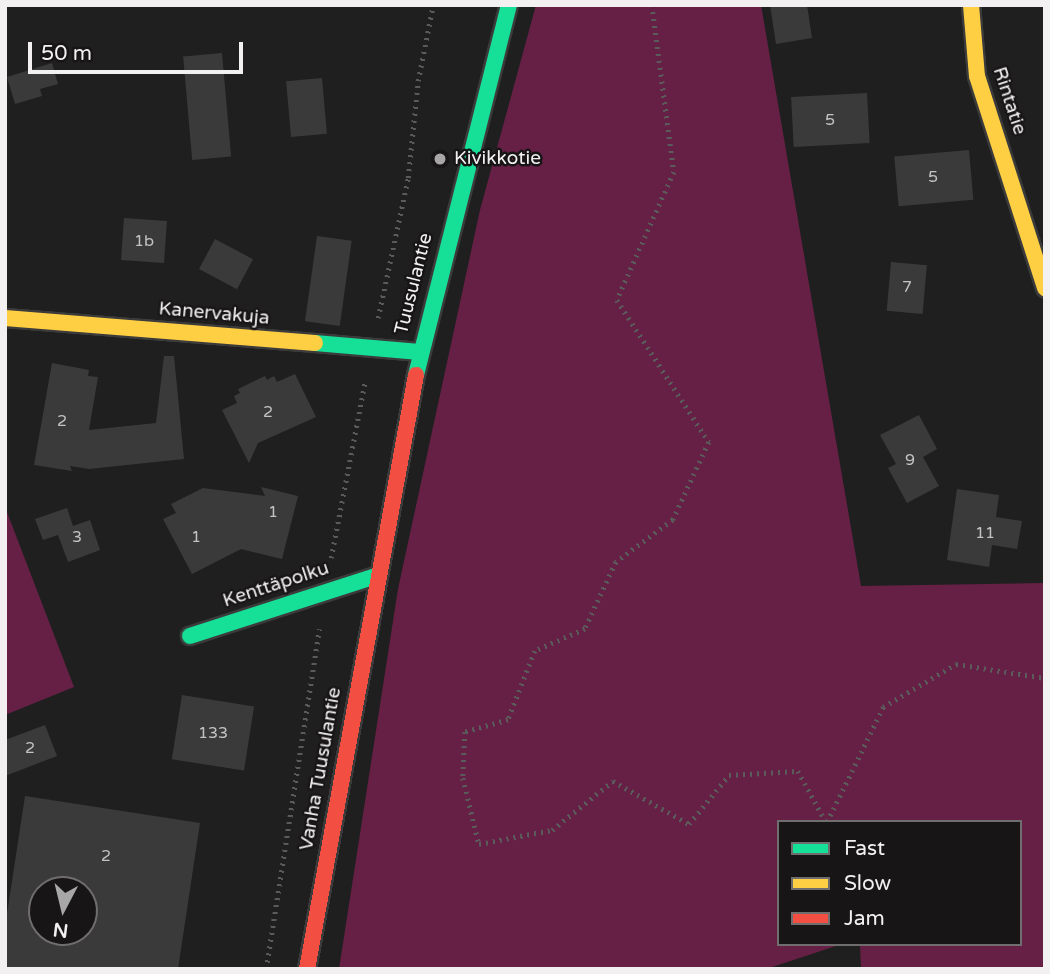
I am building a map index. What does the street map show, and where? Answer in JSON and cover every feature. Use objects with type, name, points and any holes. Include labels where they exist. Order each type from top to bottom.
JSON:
[{"type":"main road","name":"Tuusulantie","points":[[376,576],[420,352],[509,5]]},
{"type":"main road","name":"Rintatie","points":[[971,5],[977,76],[1045,288]]},
{"type":"main road","name":"Kanervakuja","points":[[5,318],[420,352]]},
{"type":"main road","name":"Kenttäpolku","points":[[190,636],[325,589],[376,576]]},
{"type":"main road","name":"Vanha Tuusulantie","points":[[307,969],[376,576]]},
{"type":"path","points":[[266,969],[325,589],[408,178],[418,81],[433,5]]},
{"type":"path","points":[[652,5],[674,172],[617,300],[709,442],[674,520],[615,562],[585,629],[535,651],[508,720],[465,732],[463,778],[479,844],[552,830],[612,781],[689,824],[729,775],[798,771],[826,820]]},
{"type":"path","points":[[828,820],[883,707],[956,664],[1045,678]]},
{"type":"shaded area","points":[[536,5],[761,5],[861,586],[1045,583],[1045,969],[861,969],[860,946],[1022,946],[1022,820],[777,820],[777,946],[836,946],[766,969],[339,969],[398,589],[480,210]]},
{"type":"shaded area","points":[[5,507],[74,687],[5,715]]},
{"type":"building","points":[[770,5],[807,5],[812,38],[776,44]]},
{"type":"building","points":[[222,53],[231,157],[192,160],[183,56]]},
{"type":"building","points":[[52,63],[58,84],[40,89],[42,96],[15,104],[7,77]]},
{"type":"building","points":[[322,78],[327,134],[291,137],[286,81]]},
{"type":"building","points":[[867,93],[870,143],[794,147],[791,97]]},
{"type":"building","points":[[969,150],[973,200],[899,206],[894,157]]},
{"type":"building","points":[[124,218],[167,221],[164,263],[121,260]]},
{"type":"building","points":[[317,236],[352,241],[340,326],[305,321]]},
{"type":"building","points":[[215,239],[253,259],[237,289],[199,269]]},
{"type":"building","points":[[891,262],[927,265],[923,314],[887,311]]},
{"type":"building","points":[[164,356],[174,356],[184,459],[89,469],[70,466],[72,471],[34,465],[52,363],[89,370],[88,376],[98,377],[89,430],[156,423]]},
{"type":"building","points":[[295,374],[316,417],[258,443],[249,463],[222,410],[237,403],[234,396],[240,393],[238,389],[265,376],[267,380],[274,376],[277,382]]},
{"type":"building","points":[[919,415],[937,449],[923,457],[939,486],[907,503],[888,468],[896,464],[880,435]]},
{"type":"building","points":[[261,487],[298,496],[282,559],[241,549],[192,574],[163,519],[176,513],[171,504],[203,488],[265,496]]},
{"type":"building","points":[[957,489],[999,495],[996,517],[1022,521],[1017,549],[992,545],[989,567],[947,560]]},
{"type":"building","points":[[67,508],[73,526],[90,520],[100,550],[68,562],[58,535],[43,540],[35,519]]},
{"type":"building","points":[[182,695],[254,706],[244,771],[172,759]]},
{"type":"building","points":[[45,725],[57,756],[5,776],[5,740]]},
{"type":"building","points":[[25,796],[200,823],[178,969],[5,969],[5,927]]},
{"type":"traffic: fast","points":[[416,375],[509,5]]},
{"type":"traffic: fast","points":[[315,343],[420,352]]},
{"type":"traffic: fast","points":[[190,636],[376,576]]},
{"type":"traffic: slow","points":[[971,5],[977,76],[1045,288]]},
{"type":"traffic: slow","points":[[5,318],[315,343]]},
{"type":"traffic: jam","points":[[307,969],[416,375]]},
{"type":"place","name":"Kivikkotie","points":[[440,159]]}]
